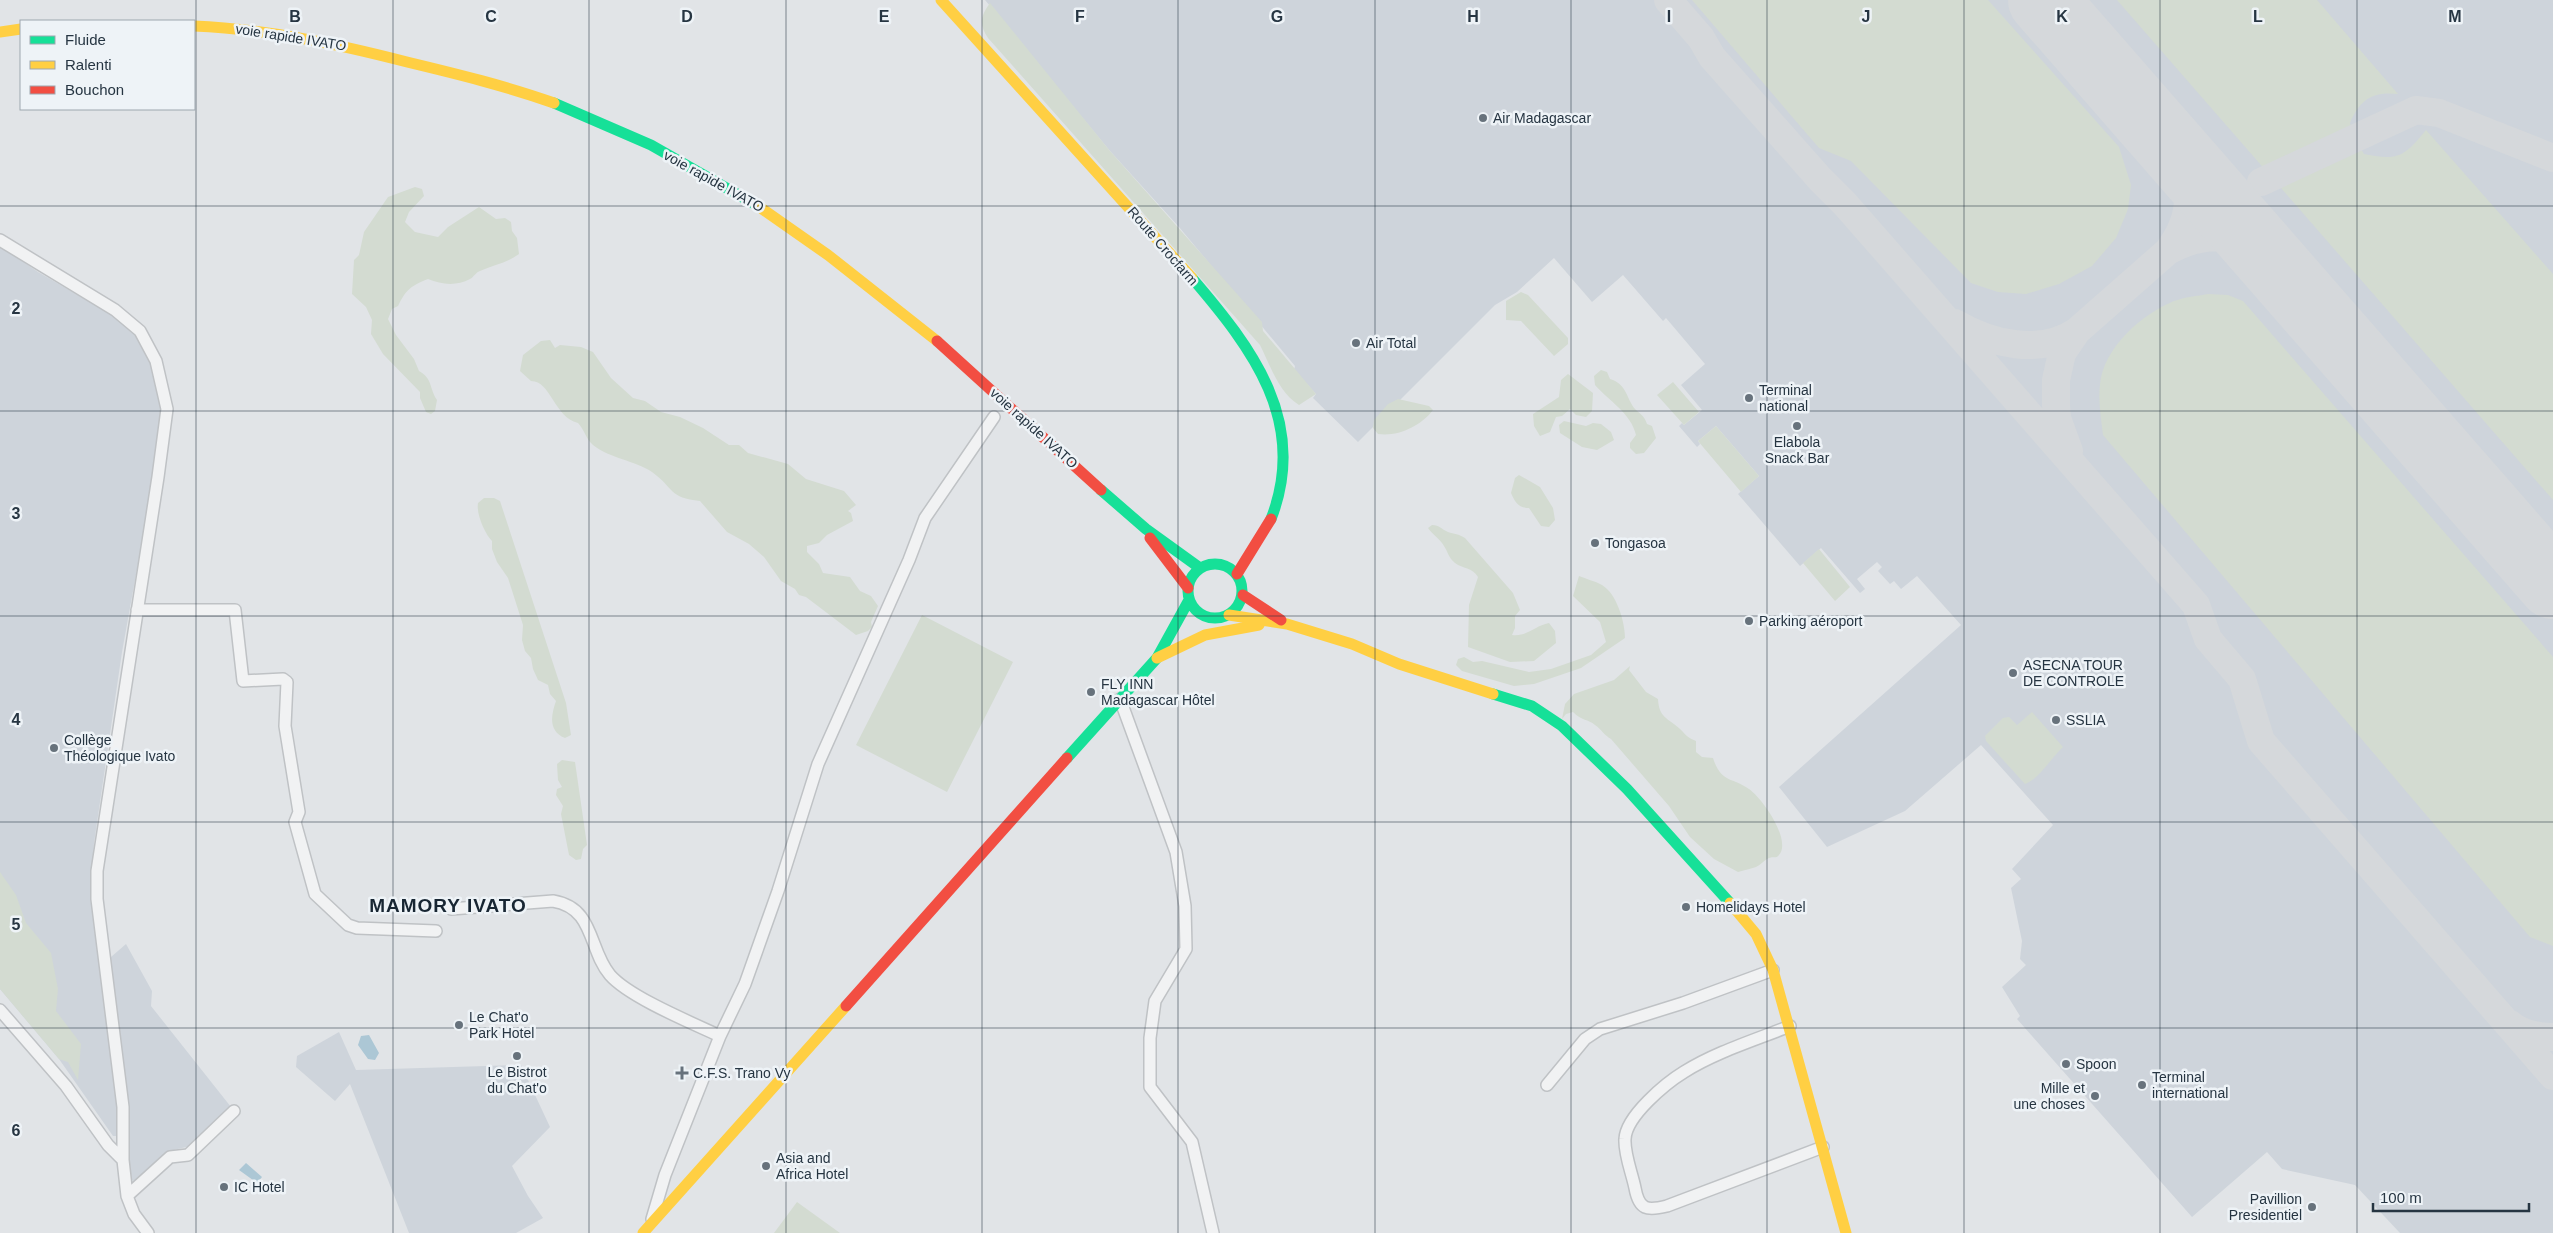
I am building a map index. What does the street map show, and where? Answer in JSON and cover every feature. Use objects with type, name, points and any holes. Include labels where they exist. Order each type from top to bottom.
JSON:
[{"type":"main road","name":"Route Crocfarm","points":[[942,0],[1012,76],[1202,291],[1241,339],[1266,376],[1280,419],[1284,479],[1280,500],[1264,535],[1237,574]]},
{"type":"main road","name":"voie rapide IVATO","points":[[195,26],[253,30],[324,40],[516,90],[601,122],[669,155],[758,205],[799,231],[910,319],[986,384],[1140,524]]},
{"type":"main road","points":[[0,32],[20,30]]},
{"type":"main road","points":[[1140,524],[1200,568]]},
{"type":"main road","points":[[1140,524],[1188,588]]},
{"type":"main road","name":"Route Crocfarm","points":[[1224,565],[1264,535]]},
{"type":"main road","points":[[1157,658],[1218,619],[1229,615],[1238,607],[1243,596],[1242,583],[1237,574],[1224,565],[1212,564],[1200,568],[1192,576],[1188,588],[1189,600],[1196,610],[1206,617],[1218,619]]},
{"type":"main road","points":[[1243,596],[1287,623]]},
{"type":"main road","points":[[647,1230],[1157,658],[1189,600]]},
{"type":"main road","points":[[1229,615],[1287,623],[1352,644],[1399,664],[1500,694],[1532,706],[1562,726],[1627,789],[1756,934],[1773,970],[1790,1026],[1846,1233]]},
{"type":"main road","points":[[1157,658],[1212,633],[1256,625],[1287,623]]},
{"type":"street","points":[[0,240],[115,310],[140,331],[156,361],[167,410],[97,871],[97,899],[123,1107],[123,1160],[127,1196],[134,1214],[148,1233]]},
{"type":"street","points":[[647,1230],[665,1175],[720,1036],[745,984],[778,891],[818,764],[910,560],[925,518],[994,417]]},
{"type":"street","points":[[137,610],[235,610],[243,680],[283,679],[287,682],[285,726],[299,812],[295,822],[315,894],[348,925],[357,928],[436,931]]},
{"type":"street","points":[[1120,699],[1176,852],[1185,906],[1186,949],[1155,1001],[1150,1038],[1150,1087],[1192,1142],[1213,1233]]},
{"type":"street","points":[[451,909],[553,901],[565,903],[585,921],[604,967],[624,988],[720,1036]]},
{"type":"street","points":[[1547,1085],[1585,1039],[1600,1029],[1683,1003],[1773,970]]},
{"type":"street","points":[[0,1010],[66,1086],[108,1145],[123,1160]]},
{"type":"street","points":[[1790,1026],[1725,1052],[1684,1072],[1637,1113],[1627,1128],[1625,1140],[1636,1194],[1642,1206],[1650,1210],[1667,1206],[1823,1147]]},
{"type":"street","points":[[127,1196],[170,1157],[188,1155],[234,1111]]},
{"type":"shaded area","points":[[985,0],[2553,0],[2553,1233],[2400,1233],[2355,1185],[2282,1169],[2267,1152],[2192,1217],[2017,1019],[2020,1016],[2002,987],[2026,965],[2020,959],[2022,941],[2011,888],[2021,879],[2012,869],[2053,825],[1981,745],[1905,811],[1827,847],[1779,787],[1961,625],[1917,576],[1901,589],[1894,581],[1890,584],[1878,571],[1882,567],[1877,562],[1857,579],[1865,589],[1860,593],[1821,548],[1800,566],[1738,494],[1759,476],[1716,426],[1698,441],[1700,444],[1697,447],[1679,426],[1682,423],[1684,425],[1702,410],[1681,385],[1705,364],[1666,318],[1663,321],[1623,275],[1592,302],[1554,258],[1517,292],[1495,305],[1358,442],[1313,398],[1316,394],[1294,370],[1295,366],[1179,227],[1110,151]]},
{"type":"shaded area","points":[[1692,0],[1988,0],[2119,147],[2131,185],[2128,209],[2116,238],[2092,266],[2059,284],[2026,294],[1998,292],[1971,283],[1851,161],[1819,148]]},
{"type":"shaded area","points":[[2117,0],[2317,0],[2398,94],[2381,94],[2368,98],[2354,115],[2350,123],[2355,139],[2364,154],[2385,157],[2400,155],[2412,146],[2426,130],[2553,274],[2553,500]]},
{"type":"shaded area","points":[[990,3],[1110,151],[1262,322],[1263,331],[1316,394],[1299,405],[1292,400],[1276,378],[1260,345],[988,38],[983,29],[982,21],[984,12]]},
{"type":"shaded area","points":[[415,187],[422,189],[424,196],[409,212],[405,222],[415,232],[438,237],[448,227],[479,207],[496,219],[505,218],[511,222],[512,231],[517,238],[519,254],[505,262],[480,271],[470,279],[460,283],[439,283],[428,279],[409,289],[398,306],[392,309],[388,319],[396,335],[414,359],[419,371],[427,377],[437,400],[435,411],[431,414],[426,412],[420,398],[420,392],[383,354],[371,334],[372,320],[366,307],[352,294],[354,260],[359,255],[364,232],[388,197]]},
{"type":"shaded area","name":"Collège Théologique Ivato","points":[[0,246],[38,272],[112,315],[135,335],[150,361],[162,407],[154,475],[122,652],[94,843],[92,871],[101,953],[111,957],[126,944],[152,991],[151,1006],[231,1107],[190,1146],[166,1152],[135,1181],[130,1180],[119,1136],[113,1136],[59,1059],[0,989]]},
{"type":"shaded area","points":[[1521,292],[1528,295],[1568,338],[1568,344],[1554,356],[1521,321],[1506,320],[1506,301]]},
{"type":"shaded area","points":[[2208,294],[2228,295],[2243,301],[2553,657],[2553,946],[2530,937],[2103,435],[2099,391],[2103,371],[2108,358],[2116,346],[2126,334],[2149,314],[2174,301]]},
{"type":"shaded area","points":[[550,340],[555,348],[560,345],[581,347],[593,352],[611,378],[633,398],[645,401],[661,412],[680,417],[703,428],[729,445],[739,445],[748,453],[788,464],[806,479],[844,491],[856,505],[848,511],[851,513],[853,521],[827,535],[819,543],[807,546],[807,552],[819,564],[823,573],[850,577],[860,591],[871,596],[878,606],[871,622],[872,627],[868,631],[856,635],[806,597],[799,595],[795,589],[781,581],[764,557],[749,544],[727,532],[700,501],[690,500],[677,495],[652,472],[600,450],[593,445],[580,425],[563,414],[543,387],[531,381],[520,371],[523,355],[541,341]]},
{"type":"shaded area","points":[[1601,370],[1607,372],[1610,379],[1620,384],[1635,409],[1647,424],[1652,426],[1656,438],[1644,453],[1636,454],[1630,448],[1630,443],[1636,435],[1633,427],[1625,414],[1595,385],[1594,376]]},
{"type":"shaded area","points":[[1568,374],[1593,393],[1592,411],[1586,417],[1576,415],[1570,409],[1562,416],[1556,417],[1550,432],[1540,436],[1534,426],[1533,414],[1559,397],[1561,380]]},
{"type":"shaded area","points":[[1673,382],[1699,412],[1684,425],[1657,395]]},
{"type":"shaded area","points":[[1398,399],[1429,406],[1433,410],[1422,421],[1408,429],[1393,434],[1378,434],[1373,428],[1374,420],[1388,404]]},
{"type":"shaded area","points":[[1564,421],[1586,426],[1593,423],[1601,424],[1611,432],[1614,440],[1597,450],[1582,447],[1560,433],[1559,425]]},
{"type":"shaded area","points":[[1716,426],[1759,476],[1741,492],[1698,441]]},
{"type":"shaded area","points":[[1519,475],[1540,487],[1553,508],[1555,520],[1549,527],[1541,526],[1529,508],[1520,506],[1514,499],[1511,493],[1515,478]]},
{"type":"shaded area","points":[[484,498],[494,498],[500,501],[566,703],[571,735],[565,738],[553,727],[552,717],[556,701],[550,694],[548,685],[538,680],[531,658],[525,651],[522,640],[523,625],[508,578],[497,562],[492,549],[492,541],[484,529],[480,518],[478,503]]},
{"type":"shaded area","points":[[1432,525],[1465,538],[1513,593],[1520,610],[1515,616],[1515,628],[1512,635],[1526,633],[1549,623],[1555,631],[1556,643],[1534,661],[1510,662],[1468,647],[1469,605],[1478,577],[1473,571],[1458,565],[1449,557],[1443,544],[1428,528]]},
{"type":"shaded area","points":[[1819,549],[1850,587],[1835,601],[1803,563]]},
{"type":"shaded area","points":[[1579,576],[1602,585],[1612,595],[1622,617],[1625,638],[1581,668],[1534,684],[1514,686],[1462,671],[1456,665],[1458,659],[1464,657],[1473,662],[1482,661],[1529,672],[1551,669],[1591,655],[1606,642],[1600,622],[1573,596]]},
{"type":"shaded area","points":[[922,615],[1013,662],[947,792],[856,745]]},
{"type":"shaded area","points":[[1630,666],[1629,670],[1646,692],[1658,699],[1662,714],[1687,736],[1696,741],[1696,752],[1702,757],[1713,758],[1723,776],[1743,785],[1761,801],[1779,830],[1782,848],[1778,856],[1770,857],[1756,867],[1738,872],[1714,859],[1690,837],[1669,806],[1611,739],[1592,723],[1573,712],[1566,714],[1562,719],[1565,704],[1574,694],[1614,680]]},
{"type":"shaded area","points":[[2032,712],[2063,747],[2035,778],[2025,784],[1986,741],[1985,736],[2003,718],[2009,717],[2017,725]]},
{"type":"shaded area","points":[[562,760],[575,762],[587,845],[583,849],[581,859],[576,860],[569,855],[561,814],[563,806],[556,795],[557,789],[562,787],[558,780],[557,764]]},
{"type":"shaded area","points":[[0,872],[16,895],[26,923],[51,953],[58,989],[56,1011],[81,1044],[78,1080],[68,1062],[59,1059],[0,989]]},
{"type":"shaded area","points":[[339,1032],[356,1070],[521,1065],[550,1127],[512,1166],[528,1196],[543,1218],[516,1233],[409,1233],[350,1084],[335,1101],[296,1067],[297,1056]]},
{"type":"shaded area","points":[[797,1202],[840,1233],[774,1233]]},
{"type":"water","points":[[369,1035],[379,1053],[375,1060],[368,1059],[358,1045],[361,1036]]},
{"type":"water","points":[[246,1163],[262,1177],[257,1183],[239,1170]]},
{"type":"taxiway","points":[[1668,0],[1701,38],[1712,57],[1820,179],[1845,204],[2196,605],[2208,639],[2242,679],[2261,741],[2553,1076]]},
{"type":"taxiway","points":[[2261,182],[2416,110],[2439,113],[2553,158]]},
{"type":"taxiway","points":[[2168,251],[2183,225],[2188,200],[2184,174],[2172,147]]},
{"type":"taxiway","points":[[2069,451],[2057,418],[2056,380],[2062,353],[2077,331],[2168,251],[2193,240],[2204,238],[2227,239],[2239,242],[2263,254]]},
{"type":"taxiway","points":[[1955,323],[1984,337],[2016,344],[2032,345],[2047,343],[2063,339],[2077,331]]},
{"type":"taxiway","points":[[2510,1024],[2530,1034],[2553,1037]]},
{"type":"runway","points":[[2043,0],[2553,584]]},
{"type":"traffic: fast","points":[[554,103],[651,145],[758,206]]},
{"type":"traffic: fast","points":[[1192,278],[1214,304],[1253,359],[1268,388],[1279,419],[1283,450],[1281,484],[1271,519]]},
{"type":"traffic: fast","points":[[1101,490],[1146,529],[1200,568]]},
{"type":"traffic: fast","points":[[1210,564],[1220,564],[1230,568],[1238,576],[1242,591],[1238,606],[1230,614],[1220,618],[1210,618],[1200,614],[1192,606],[1188,596],[1188,586],[1192,576],[1200,568],[1210,564]]},
{"type":"traffic: fast","points":[[1067,758],[1157,658],[1189,600]]},
{"type":"traffic: fast","points":[[1493,694],[1532,706],[1562,726],[1627,789],[1730,903]]},
{"type":"traffic: slow","points":[[941,0],[1192,278]]},
{"type":"traffic: slow","points":[[195,26],[248,30],[328,43],[463,76],[554,103]]},
{"type":"traffic: slow","points":[[0,32],[20,29]]},
{"type":"traffic: slow","points":[[758,206],[828,255],[937,341]]},
{"type":"traffic: slow","points":[[1229,615],[1287,624],[1352,644],[1399,664],[1493,694]]},
{"type":"traffic: slow","points":[[1157,658],[1205,635],[1259,625]]},
{"type":"traffic: slow","points":[[1730,903],[1756,934],[1773,970],[1846,1233]]},
{"type":"traffic: slow","points":[[643,1233],[846,1006]]},
{"type":"traffic: jam","points":[[937,341],[1101,490]]},
{"type":"traffic: jam","points":[[1237,574],[1271,519]]},
{"type":"traffic: jam","points":[[1150,538],[1188,588]]},
{"type":"traffic: jam","points":[[1243,595],[1281,620]]},
{"type":"traffic: jam","points":[[846,1006],[1067,758]]},
{"type":"place","name":"Air Madagascar","points":[[1483,118]]},
{"type":"place","name":"Air Total","points":[[1356,343]]},
{"type":"place","name":"Terminal national","points":[[1749,398]]},
{"type":"place","name":"Elabola Snack Bar","points":[[1797,426]]},
{"type":"place","name":"Tongasoa","points":[[1595,543]]},
{"type":"place","name":"Parking aéroport","points":[[1749,621]]},
{"type":"place","name":"ASECNA TOUR DE CONTROLE","points":[[2013,673]]},
{"type":"place","name":"FLY INN Madagascar Hôtel","points":[[1091,692]]},
{"type":"place","name":"SSLIA","points":[[2056,720]]},
{"type":"place","name":"Collège Théologique Ivato","points":[[54,748]]},
{"type":"place","name":"Homelidays Hotel","points":[[1686,907]]},
{"type":"place","name":"Le Chat'o Park Hotel","points":[[459,1025]]},
{"type":"place","name":"Le Bistrot du Chat'o","points":[[517,1056]]},
{"type":"place","name":"Spoon","points":[[2066,1064]]},
{"type":"place","name":"C.F.S. Trano Vy","points":[[682,1073]]},
{"type":"place","name":"Terminal international","points":[[2142,1085]]},
{"type":"place","name":"Mille et une choses","points":[[2095,1096]]},
{"type":"place","name":"Asia and Africa Hotel","points":[[766,1166]]},
{"type":"place","name":"IC Hotel","points":[[224,1187]]},
{"type":"place","name":"Pavillion Presidentiel","points":[[2312,1207]]},
{"type":"district","name":"MAMORY IVATO","points":[[448,905]]}]
